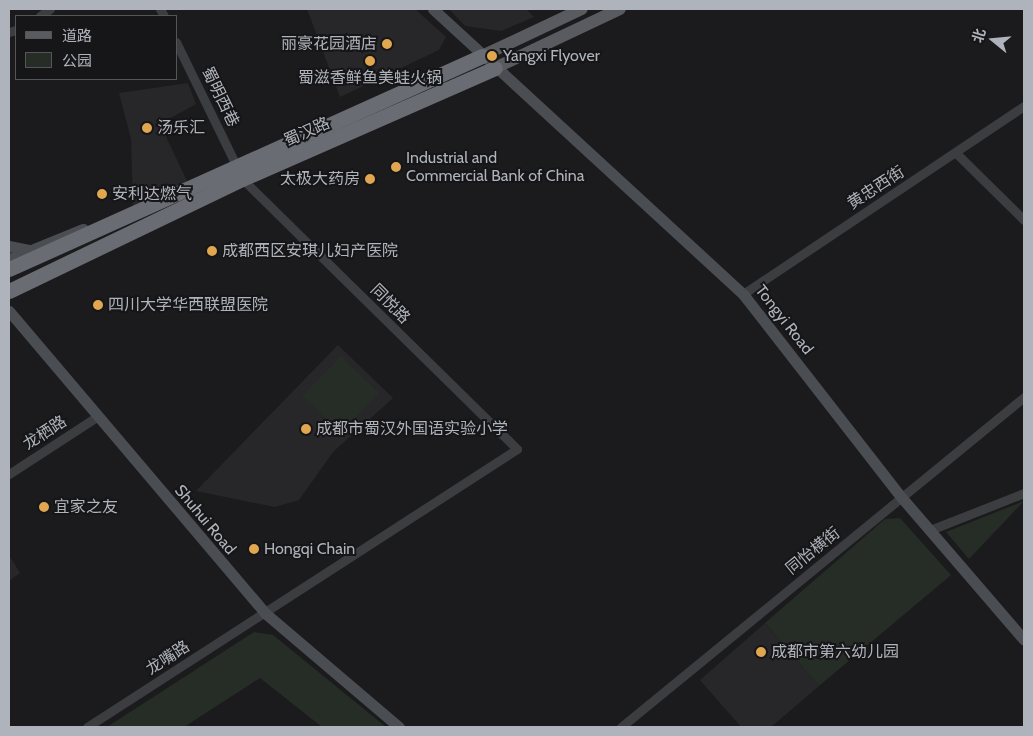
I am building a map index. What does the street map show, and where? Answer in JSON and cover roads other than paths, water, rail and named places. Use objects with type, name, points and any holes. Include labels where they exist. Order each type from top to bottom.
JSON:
[{"type":"highway","name":"蜀汉路","points":[[9,291],[239,172],[482,56]]},
{"type":"highway","name":"蜀汉路","points":[[9,269],[131,216],[495,68]]},
{"type":"main road","name":"蜀汉路","points":[[482,56],[582,9]]},
{"type":"main road","name":"蜀汉路","points":[[495,68],[620,9]]},
{"type":"street","name":"Tongyi Road","points":[[432,9],[743,294],[902,498],[1024,640]]},
{"type":"street","name":"蜀明西巷","points":[[178,46],[239,172]]},
{"type":"street","name":"黄忠西街","points":[[743,294],[1024,106]]},
{"type":"street","points":[[956,153],[1024,220]]},
{"type":"street","name":"同悦路","points":[[239,172],[517,449]]},
{"type":"street","points":[[9,259],[28,250],[131,216]]},
{"type":"street","points":[[9,246],[28,250]]},
{"type":"street","name":"Shuhui Road","points":[[9,311],[265,613],[399,727]]},
{"type":"street","name":"同怡横街","points":[[621,727],[1024,397]]},
{"type":"street","name":"龙栖路","points":[[9,474],[98,416]]},
{"type":"street","name":"龙嘴路","points":[[87,727],[517,449]]},
{"type":"street","points":[[930,530],[1024,493]]},
{"type":"place","name":"丽豪花园酒店","points":[[387,44]]},
{"type":"place","name":"Yangxi Flyover","points":[[492,56]]},
{"type":"place","name":"蜀滋香鲜鱼美蛙火锅","points":[[370,61]]},
{"type":"place","name":"汤乐汇","points":[[147,128]]},
{"type":"place","name":"Industrial and Commercial Bank of China","points":[[396,167]]},
{"type":"place","name":"太极大药房","points":[[370,179]]},
{"type":"place","name":"安利达燃气","points":[[102,194]]},
{"type":"place","name":"成都西区安琪儿妇产医院","points":[[212,251]]},
{"type":"place","name":"四川大学华西联盟医院","points":[[98,305]]},
{"type":"place","name":"成都市蜀汉外国语实验小学","points":[[306,429]]},
{"type":"place","name":"宜家之友","points":[[44,507]]},
{"type":"place","name":"Hongqi Chain","points":[[254,549]]},
{"type":"place","name":"成都市第六幼儿园","points":[[761,652]]}]
